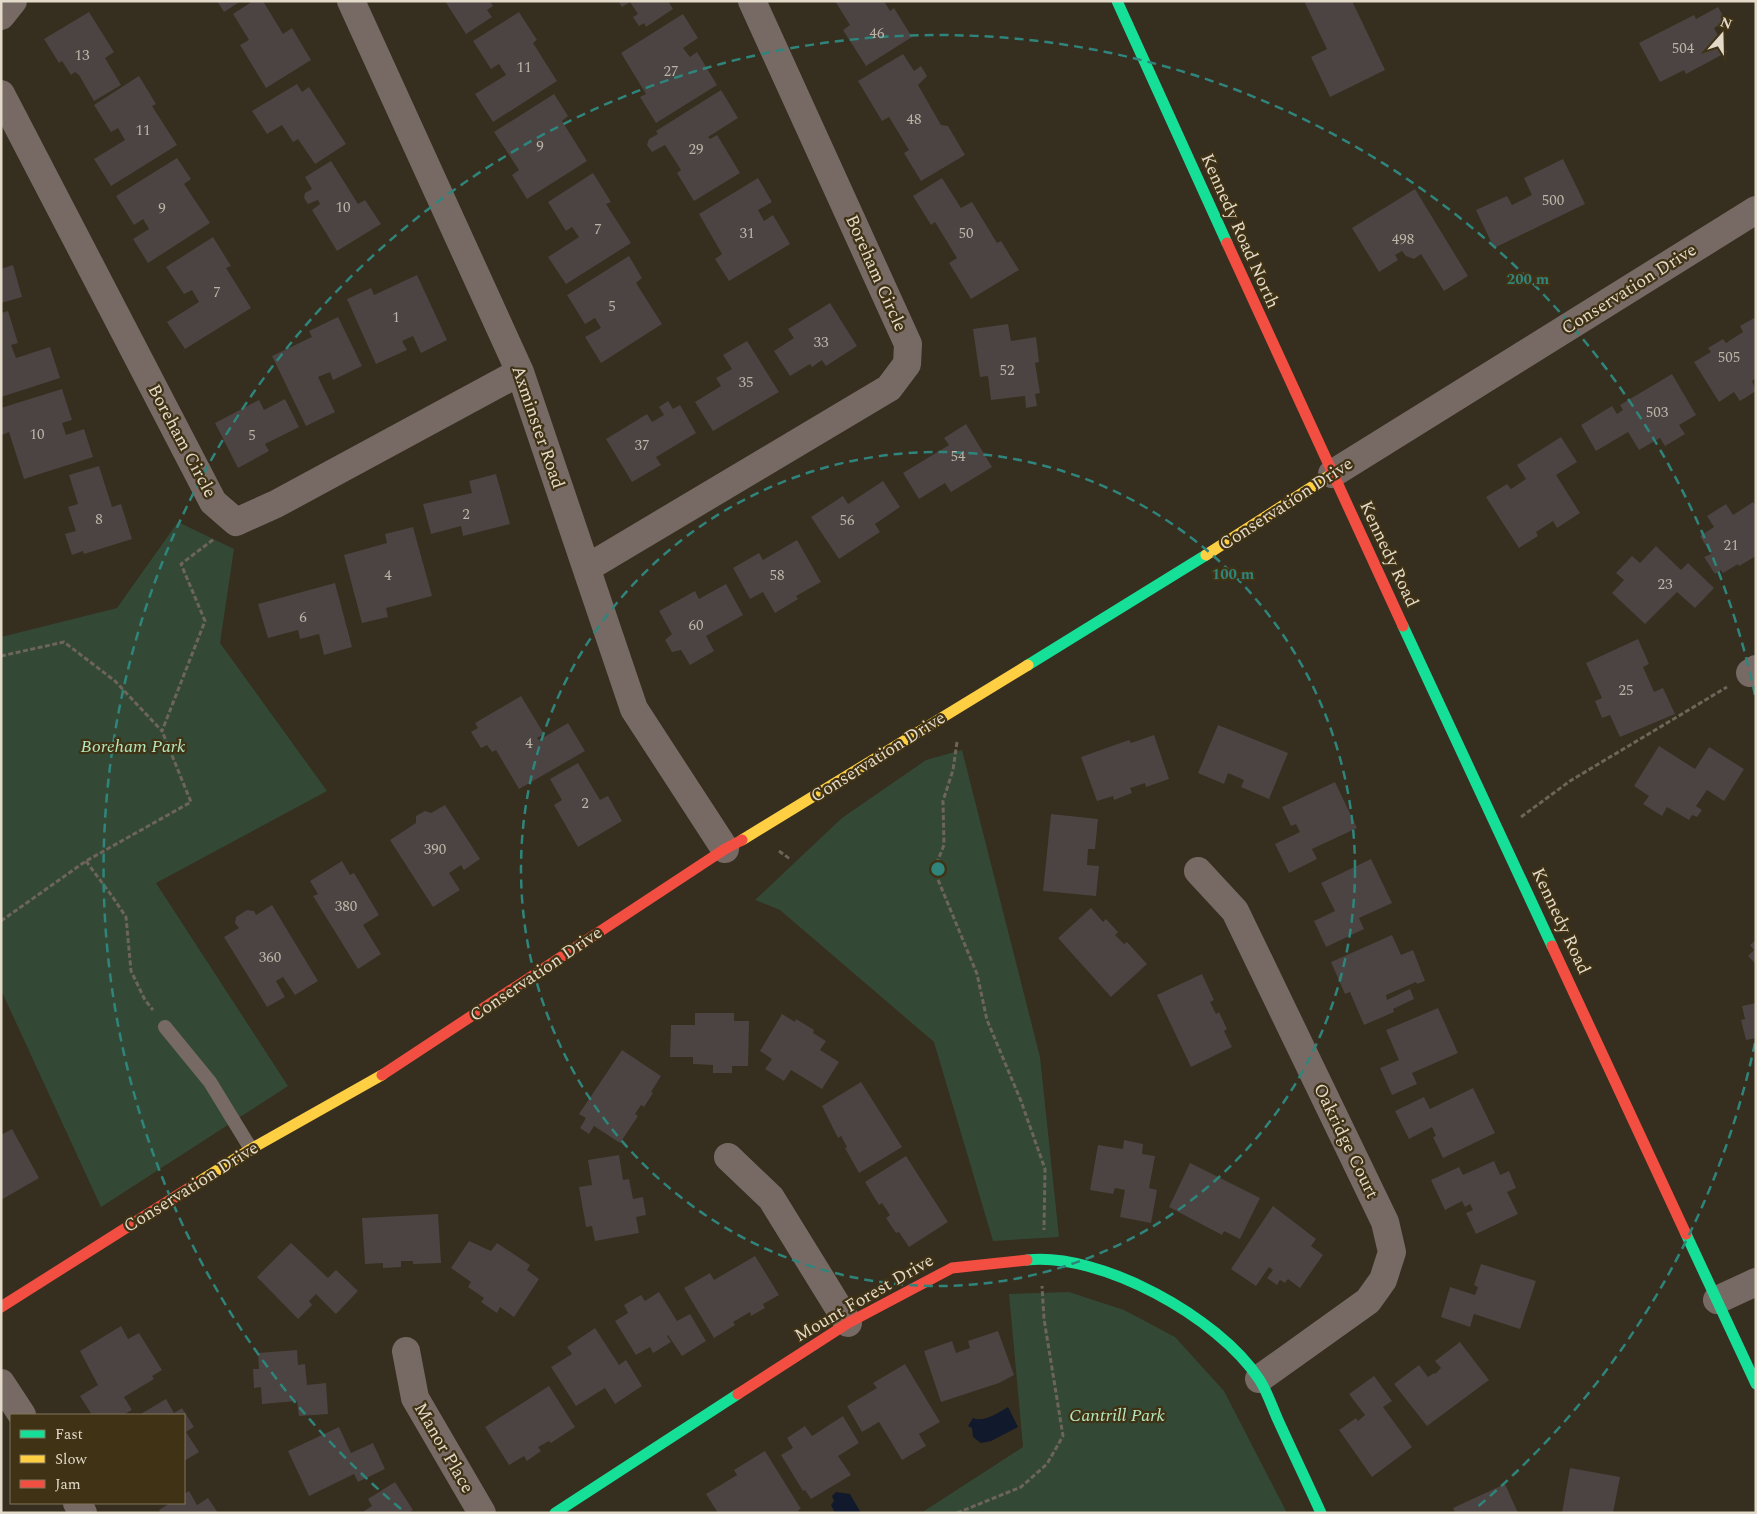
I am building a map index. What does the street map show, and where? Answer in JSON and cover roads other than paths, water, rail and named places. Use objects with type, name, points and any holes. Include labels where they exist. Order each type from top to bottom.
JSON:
[{"type":"street","points":[[1,16],[13,1]]},
{"type":"street","name":"Axminster Road","points":[[351,1],[520,372],[634,709],[725,849]]},
{"type":"street","name":"Boreham Circle","points":[[587,568],[889,388],[907,364],[908,344],[752,1]]},
{"type":"street","name":"Kennedy Road North","points":[[1117,1],[1332,474]]},
{"type":"street","name":"Boreham Circle","points":[[1,94],[213,502],[236,522],[284,499],[520,372]]},
{"type":"street","name":"Conservation Drive","points":[[1,1307],[251,1148],[396,1067],[725,849],[762,829],[1264,520],[1332,474],[1756,210]]},
{"type":"street","name":"Kennedy Road","points":[[1332,474],[1756,1384]]},
{"type":"street","name":"Oakridge Court","points":[[1198,871],[1235,911],[1385,1222],[1392,1252],[1383,1280],[1368,1301],[1259,1379]]},
{"type":"street","points":[[728,1157],[771,1198],[848,1323]]},
{"type":"street","name":"Mount Forest Drive","points":[[555,1513],[848,1323],[952,1268],[1043,1258],[1079,1262],[1157,1292],[1200,1322],[1236,1352],[1259,1379],[1321,1513]]},
{"type":"street","points":[[1717,1300],[1756,1282]]},
{"type":"street","name":"Manor Place","points":[[406,1352],[415,1398],[482,1513]]},
{"type":"street","points":[[1,1383],[21,1414]]},
{"type":"lane","points":[[165,1027],[210,1082],[251,1148]]},
{"type":"water","points":[[1008,1407],[1018,1427],[991,1441],[981,1443],[973,1437],[972,1428],[968,1426],[973,1418],[986,1418]]},
{"type":"water","points":[[836,1492],[850,1494],[861,1513],[835,1513],[831,1505],[834,1501],[832,1496]]},
{"type":"park label","name":"Boreham Park","points":[[133,746]]},
{"type":"park label","name":"Cantrill Park","points":[[1117,1415]]}]
